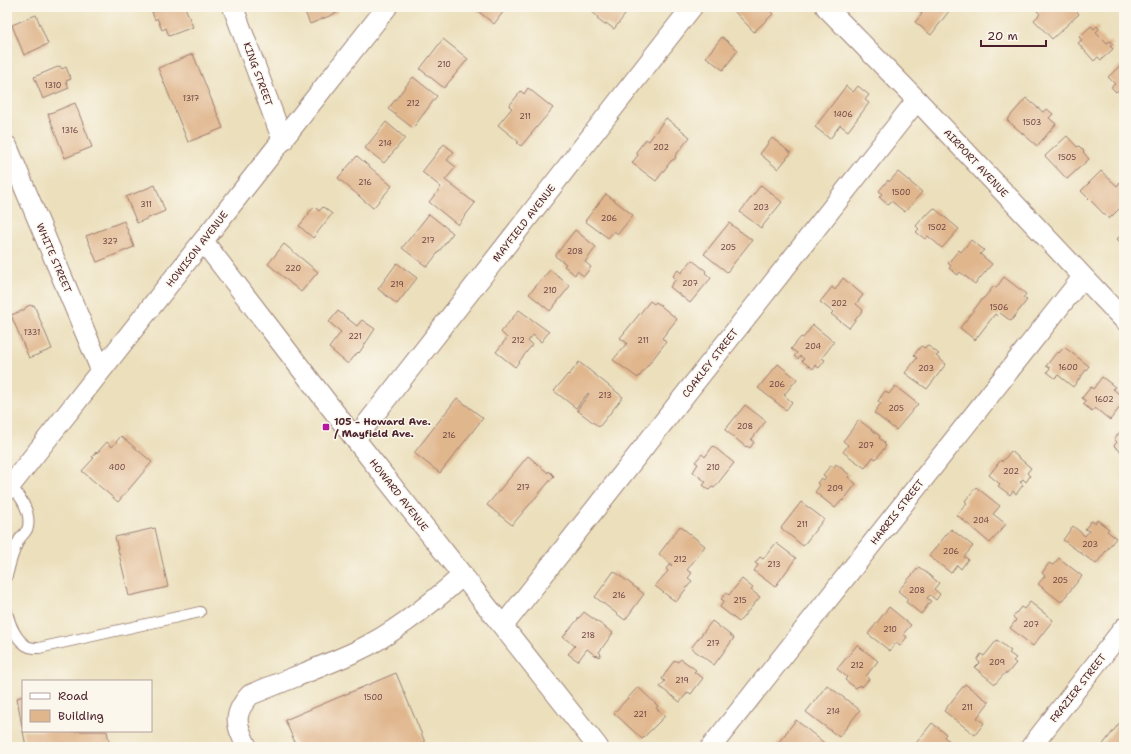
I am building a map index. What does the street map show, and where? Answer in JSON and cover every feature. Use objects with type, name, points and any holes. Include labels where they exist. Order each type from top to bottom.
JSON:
[{"type":"street","name":"KING STREET","points":[[233,7],[283,141]]},
{"type":"street","name":"HOWISON AVENUE","points":[[9,488],[388,7]]},
{"type":"street","name":"MAYFIELD AVENUE","points":[[355,439],[692,7]]},
{"type":"street","name":"AIRPORT AVENUE","points":[[826,7],[917,100],[1124,320]]},
{"type":"street","name":"COAKLEY STREET","points":[[504,626],[917,100]]},
{"type":"street","name":"WHITE STREET","points":[[7,146],[102,370]]},
{"type":"street","name":"HOWARD AVENUE","points":[[203,241],[355,439],[598,747]]},
{"type":"street","name":"HARRIS STREET","points":[[711,747],[1083,277]]},
{"type":"street","points":[[246,747],[238,728],[238,714],[242,704],[250,695],[358,651],[401,625],[441,596],[463,575]]},
{"type":"street","name":"FRAZIER STREET","points":[[1031,747],[1124,628]]},
{"type":"lane","points":[[7,576],[12,557],[20,540],[28,528],[27,512],[21,497],[9,488]]},
{"type":"lane","points":[[7,612],[9,621],[20,640],[29,647],[39,648],[200,612]]},
{"type":"building","points":[[157,7],[185,7],[193,27],[169,36],[166,28],[162,30],[157,18],[155,20],[152,12],[158,10]]},
{"type":"building","points":[[303,7],[337,7],[339,12],[310,24]]},
{"type":"building","points":[[473,7],[507,7],[494,24]]},
{"type":"building","points":[[593,7],[628,7],[626,10],[628,11],[614,29],[597,19],[598,17],[590,10]]},
{"type":"building","points":[[734,7],[767,7],[773,14],[754,32],[732,9]]},
{"type":"building","points":[[913,7],[952,7],[931,35],[915,22],[922,14]]},
{"type":"building","points":[[1033,7],[1073,7],[1079,14],[1052,39],[1034,20],[1040,14]]},
{"type":"building","points":[[36,15],[48,44],[24,55],[12,25]]},
{"type":"building","points":[[1091,26],[1094,29],[1097,26],[1099,29],[1096,32],[1107,43],[1110,41],[1113,44],[1110,46],[1113,49],[1101,60],[1098,57],[1094,61],[1078,43],[1082,40],[1079,37]]},
{"type":"building","points":[[722,37],[738,50],[723,70],[706,57]]},
{"type":"building","points":[[443,39],[468,59],[444,88],[420,69]]},
{"type":"building","points":[[193,54],[223,128],[188,142],[158,68]]},
{"type":"building","points":[[1124,62],[1124,94],[1120,89],[1116,92],[1111,87],[1115,84],[1108,77]]},
{"type":"building","points":[[60,66],[62,69],[66,67],[71,79],[66,81],[69,88],[43,99],[34,77]]},
{"type":"building","points":[[413,77],[437,96],[413,128],[388,109]]},
{"type":"building","points":[[846,86],[853,92],[858,86],[869,95],[865,100],[869,103],[848,131],[840,125],[830,139],[815,127]]},
{"type":"building","points":[[528,88],[553,108],[521,146],[517,143],[519,142],[498,125],[512,108],[509,106],[521,91],[524,94]]},
{"type":"building","points":[[1026,98],[1043,112],[1047,109],[1053,114],[1049,118],[1056,124],[1037,146],[1007,120]]},
{"type":"building","points":[[75,103],[92,147],[65,158],[48,114]]},
{"type":"building","points":[[666,118],[690,137],[675,156],[676,158],[671,161],[656,181],[632,163],[638,155],[636,152],[646,139],[649,141]]},
{"type":"building","points":[[386,122],[405,138],[384,163],[365,148]]},
{"type":"building","points":[[1067,136],[1077,147],[1079,146],[1084,151],[1083,152],[1089,159],[1067,179],[1045,156]]},
{"type":"building","points":[[772,138],[791,153],[778,169],[760,154]]},
{"type":"building","points":[[444,144],[454,152],[447,160],[456,167],[445,180],[475,203],[458,225],[429,202],[441,187],[422,172]]},
{"type":"building","points":[[357,156],[392,186],[373,208],[338,178]]},
{"type":"building","points":[[1101,171],[1117,186],[1120,182],[1124,186],[1124,190],[1122,192],[1124,193],[1124,204],[1109,219],[1081,191]]},
{"type":"building","points":[[898,172],[922,192],[905,212],[891,201],[888,205],[879,197],[882,194],[879,191],[888,180],[889,182]]},
{"type":"building","points":[[155,185],[165,211],[137,223],[126,197]]},
{"type":"building","points":[[761,185],[782,202],[761,228],[740,212]]},
{"type":"building","points":[[606,194],[633,215],[618,234],[614,231],[608,238],[585,221]]},
{"type":"building","points":[[315,207],[319,211],[323,207],[332,214],[313,238],[299,226],[309,214],[308,213]]},
{"type":"building","points":[[934,208],[959,229],[942,248],[928,236],[925,239],[916,232],[919,229],[916,226],[926,214],[927,215]]},
{"type":"building","points":[[429,214],[453,233],[427,267],[402,248]]},
{"type":"building","points":[[124,221],[134,247],[97,262],[86,236]]},
{"type":"building","points":[[729,223],[752,240],[727,272],[704,254]]},
{"type":"building","points":[[575,230],[596,247],[585,262],[591,267],[584,276],[577,271],[575,275],[564,266],[566,264],[555,256]]},
{"type":"building","points":[[1124,232],[1124,246],[1117,239]]},
{"type":"building","points":[[971,240],[984,250],[980,254],[992,264],[975,284],[960,272],[958,275],[949,268],[951,266],[948,263],[959,250],[961,252]]},
{"type":"building","points":[[284,244],[318,272],[301,292],[268,264]]},
{"type":"building","points":[[692,260],[706,271],[705,273],[711,278],[690,303],[670,287],[676,279],[673,276],[678,270],[681,273]]},
{"type":"building","points":[[397,263],[417,278],[397,304],[378,289]]},
{"type":"building","points":[[550,270],[570,286],[550,311],[529,294]]},
{"type":"building","points":[[1004,277],[1026,294],[1023,298],[1027,300],[1011,321],[1000,313],[997,316],[995,314],[975,340],[960,328],[983,298],[994,286],[996,288]]},
{"type":"building","points":[[843,278],[863,295],[856,304],[863,310],[849,328],[831,314],[833,312],[820,302],[832,287],[835,290]]},
{"type":"building","points":[[650,301],[654,304],[656,302],[677,319],[662,338],[666,342],[638,378],[613,360],[627,343],[620,338]]},
{"type":"building","points":[[30,305],[34,305],[52,349],[29,358],[11,315],[24,310]]},
{"type":"building","points":[[519,310],[549,332],[541,342],[533,335],[528,341],[532,345],[515,367],[496,352],[507,338],[501,332]]},
{"type":"building","points":[[338,311],[357,326],[362,320],[375,329],[359,353],[358,352],[348,364],[329,348],[341,332],[329,322]]},
{"type":"building","points":[[813,325],[834,342],[822,358],[825,360],[819,368],[815,365],[813,369],[802,361],[804,359],[800,356],[798,359],[794,356],[797,353],[791,349],[801,337],[803,338]]},
{"type":"building","points":[[927,345],[939,354],[936,356],[946,364],[927,389],[905,373],[917,358],[914,355],[921,346],[925,348]]},
{"type":"building","points":[[1064,347],[1089,366],[1073,387],[1058,375],[1055,378],[1047,372],[1050,368],[1046,366],[1057,352],[1059,353]]},
{"type":"building","points":[[579,362],[623,397],[599,427],[577,410],[589,394],[588,393],[576,408],[554,391]]},
{"type":"building","points":[[778,364],[797,379],[784,395],[792,402],[786,410],[758,388]]},
{"type":"building","points":[[1102,377],[1115,387],[1113,389],[1124,398],[1124,402],[1110,420],[1095,408],[1092,411],[1083,404],[1086,401],[1082,398],[1091,387],[1093,389]]},
{"type":"building","points":[[895,386],[918,404],[896,430],[874,413],[881,403],[878,401],[885,391],[889,394]]},
{"type":"building","points":[[457,398],[483,418],[440,473],[414,453]]},
{"type":"building","points":[[745,405],[766,421],[751,440],[754,442],[750,448],[747,446],[746,447],[725,430]]},
{"type":"building","points":[[859,420],[880,436],[879,438],[885,443],[884,444],[886,446],[876,459],[873,457],[865,468],[843,452],[848,445],[843,441]]},
{"type":"building","points":[[1124,427],[1123,453],[1114,446],[1117,442],[1114,439]]},
{"type":"building","points":[[121,436],[152,462],[118,502],[82,471],[94,458],[92,457],[96,452],[97,453],[107,442],[112,447]]},
{"type":"building","points":[[713,446],[734,463],[714,488],[712,487],[709,490],[703,485],[706,482],[693,472],[698,464],[695,462],[702,454],[705,457]]},
{"type":"building","points":[[1011,451],[1031,468],[1027,473],[1030,476],[1026,482],[1023,479],[1020,482],[1023,485],[1016,494],[1013,491],[1010,495],[998,486],[1000,484],[989,475],[1001,460],[1002,462]]},
{"type":"building","points":[[528,456],[548,473],[549,471],[554,476],[512,525],[487,505]]},
{"type":"building","points":[[836,464],[850,475],[848,477],[856,484],[843,501],[842,500],[835,508],[815,492],[820,485],[817,483],[821,478],[824,480],[826,477],[823,475],[831,465],[834,468]]},
{"type":"building","points":[[976,487],[1000,506],[993,514],[1006,524],[990,543],[957,515],[967,503],[965,501]]},
{"type":"building","points":[[801,502],[824,519],[803,546],[781,528]]},
{"type":"building","points":[[1097,520],[1109,529],[1107,531],[1116,538],[1096,564],[1063,540],[1073,526],[1085,536],[1089,531],[1085,529],[1091,521],[1095,523]]},
{"type":"building","points":[[680,526],[705,546],[687,570],[692,573],[688,578],[692,581],[676,602],[655,586],[668,571],[666,569],[669,565],[672,565],[659,554]]},
{"type":"building","points":[[155,528],[168,587],[129,596],[115,537]]},
{"type":"building","points":[[951,529],[973,546],[964,557],[968,559],[961,569],[957,565],[951,573],[929,556]]},
{"type":"building","points":[[776,543],[796,558],[775,587],[754,571],[758,565],[755,563],[760,557],[763,559]]},
{"type":"building","points":[[1059,558],[1082,576],[1061,602],[1038,584],[1045,576],[1042,573],[1049,563],[1053,565]]},
{"type":"building","points":[[919,567],[939,583],[934,589],[940,594],[936,600],[930,595],[927,598],[931,601],[921,614],[906,602],[908,599],[898,591]]},
{"type":"building","points":[[614,571],[644,594],[625,620],[595,597]]},
{"type":"building","points":[[742,579],[753,588],[751,590],[760,597],[739,622],[720,607],[724,601],[721,599],[726,593],[729,595]]},
{"type":"building","points":[[1030,602],[1053,620],[1033,646],[1010,628],[1016,620],[1013,617],[1021,607],[1024,609]]},
{"type":"building","points":[[889,607],[911,625],[903,634],[907,637],[900,646],[896,643],[890,651],[868,634]]},
{"type":"building","points":[[584,612],[613,633],[599,652],[601,654],[599,657],[587,649],[578,661],[568,654],[575,646],[563,637]]},
{"type":"building","points":[[712,621],[734,638],[714,665],[691,648]]},
{"type":"building","points":[[997,640],[1011,651],[1009,653],[1016,658],[1013,661],[1016,663],[1007,674],[1005,673],[995,684],[975,668],[980,663],[977,660],[981,654],[984,656]]},
{"type":"building","points":[[857,645],[878,661],[866,676],[869,679],[862,687],[859,685],[856,688],[845,680],[847,677],[837,669]]},
{"type":"building","points":[[681,659],[696,670],[694,672],[703,678],[691,694],[688,692],[680,702],[660,687],[665,681],[662,679],[668,669],[675,660],[678,662]]},
{"type":"building","points":[[396,673],[427,747],[297,747],[285,720]]},
{"type":"building","points":[[965,684],[989,702],[977,718],[984,723],[975,735],[944,711]]},
{"type":"building","points":[[827,685],[860,710],[839,737],[806,712]]},
{"type":"building","points":[[638,687],[658,706],[656,708],[665,716],[642,739],[614,713]]},
{"type":"building","points":[[22,696],[22,727],[17,698]]},
{"type":"building","points":[[796,720],[828,746],[775,747]]},
{"type":"building","points":[[1121,721],[1124,724],[1124,747],[1101,747]]},
{"type":"building","points":[[932,723],[946,734],[944,737],[951,742],[947,747],[913,747]]},
{"type":"building","points":[[23,732],[107,732],[110,747],[26,747]]},
{"type":"place","name":"105 - Howard Ave. / Mayfield Ave.","points":[[326,427]]}]
